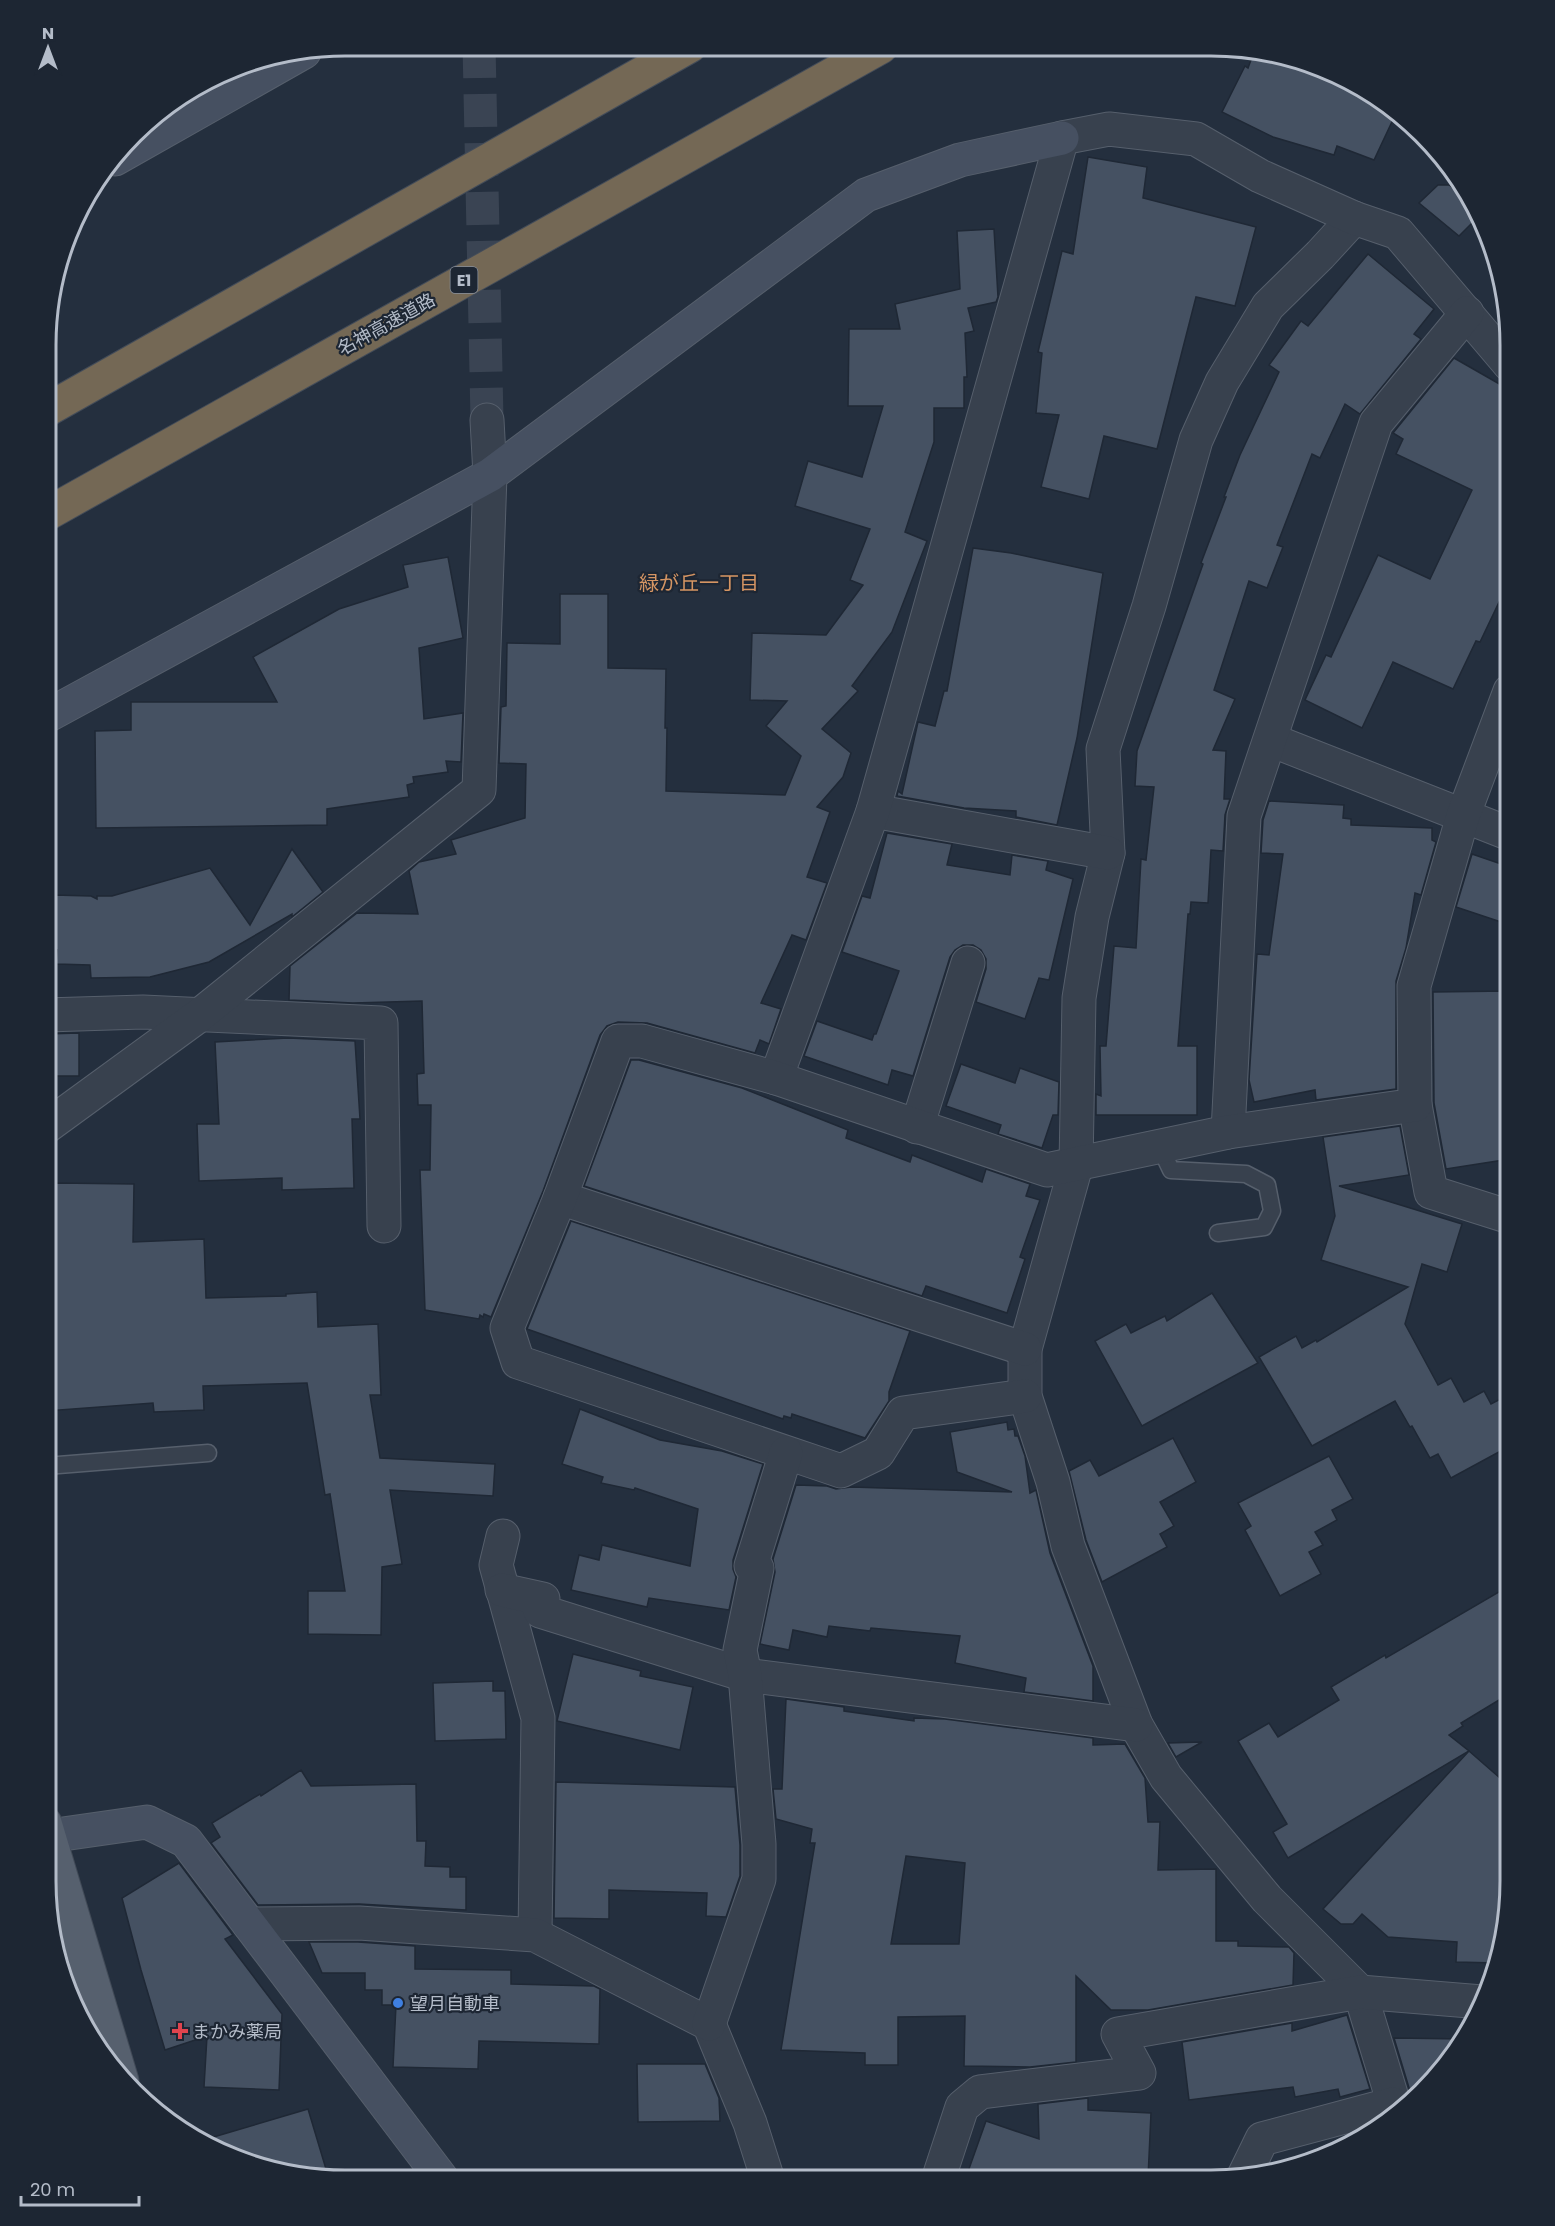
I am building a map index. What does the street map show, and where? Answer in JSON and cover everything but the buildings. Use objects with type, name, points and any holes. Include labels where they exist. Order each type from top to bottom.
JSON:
[{"type":"highway","points":[[56,405],[672,56]]},
{"type":"highway","name":"名神高速道路","points":[[56,509],[863,56]]},
{"type":"main road","points":[[56,1860],[115,2058]]},
{"type":"street","points":[[131,150],[288,61]]},
{"type":"street","points":[[56,711],[490,475],[866,195],[960,160],[1108,129],[1196,139],[1260,176],[1354,218],[1398,232],[1500,353]]},
{"type":"street","points":[[776,1078],[873,811],[1062,138]]},
{"type":"street","points":[[1354,218],[1269,306],[1222,382],[1196,440],[1149,606],[1103,749],[1108,853],[1092,917],[1079,998],[1076,1166],[1025,1349],[1025,1396],[1053,1482],[1068,1546],[1136,1725],[1166,1777],[1267,1899],[1359,1992],[1394,2105]]},
{"type":"street","points":[[1228,1132],[1244,816],[1376,423],[1467,313]]},
{"type":"street","points":[[56,1119],[201,1014],[479,790],[490,475],[488,420]]},
{"type":"street","points":[[1500,718],[1463,816],[1414,986],[1415,1105],[1431,1192],[1500,1214]]},
{"type":"street","points":[[1271,740],[1500,830]]},
{"type":"street","points":[[873,811],[1108,853]]},
{"type":"street","points":[[917,1127],[969,963]]},
{"type":"street","points":[[56,1015],[143,1012],[381,1023],[384,1226]]},
{"type":"street","points":[[1025,1396],[903,1413],[878,1453],[841,1471],[518,1362],[507,1328],[560,1198],[618,1041],[642,1041],[776,1078],[1047,1170],[1076,1166],[1228,1132],[1415,1105]]},
{"type":"street","points":[[560,1198],[1025,1349]]},
{"type":"street","points":[[709,2024],[759,1879],[759,1844],[745,1675],[740,1650],[757,1568],[751,1566],[786,1453]]},
{"type":"street","points":[[502,1536],[496,1565],[538,1718],[536,1935]]},
{"type":"street","points":[[502,1590],[543,1599],[540,1611],[745,1675],[1136,1725]]},
{"type":"street","points":[[56,1829],[147,1822],[186,1841],[435,2170]]},
{"type":"street","points":[[249,1924],[359,1923],[536,1935],[709,2024],[750,2123],[765,2170]]},
{"type":"street","points":[[941,2170],[962,2107],[980,2092],[1139,2073],[1118,2034],[1359,1992],[1474,2001]]},
{"type":"street","points":[[1248,2168],[1262,2139],[1387,2111]]},
{"type":"lane","points":[[1160,1147],[1171,1170],[1246,1174],[1267,1185],[1272,1211],[1264,1227],[1218,1233]]},
{"type":"lane","points":[[56,1465],[208,1453]]},
{"type":"tunnel","points":[[479,56],[487,420]]},
{"type":"place","name":"望月自動車","points":[[398,2003]]},
{"type":"place","name":"まかみ薬局","points":[[180,2031]]},
{"type":"district","name":"緑が丘一丁目","points":[[699,583]]}]
